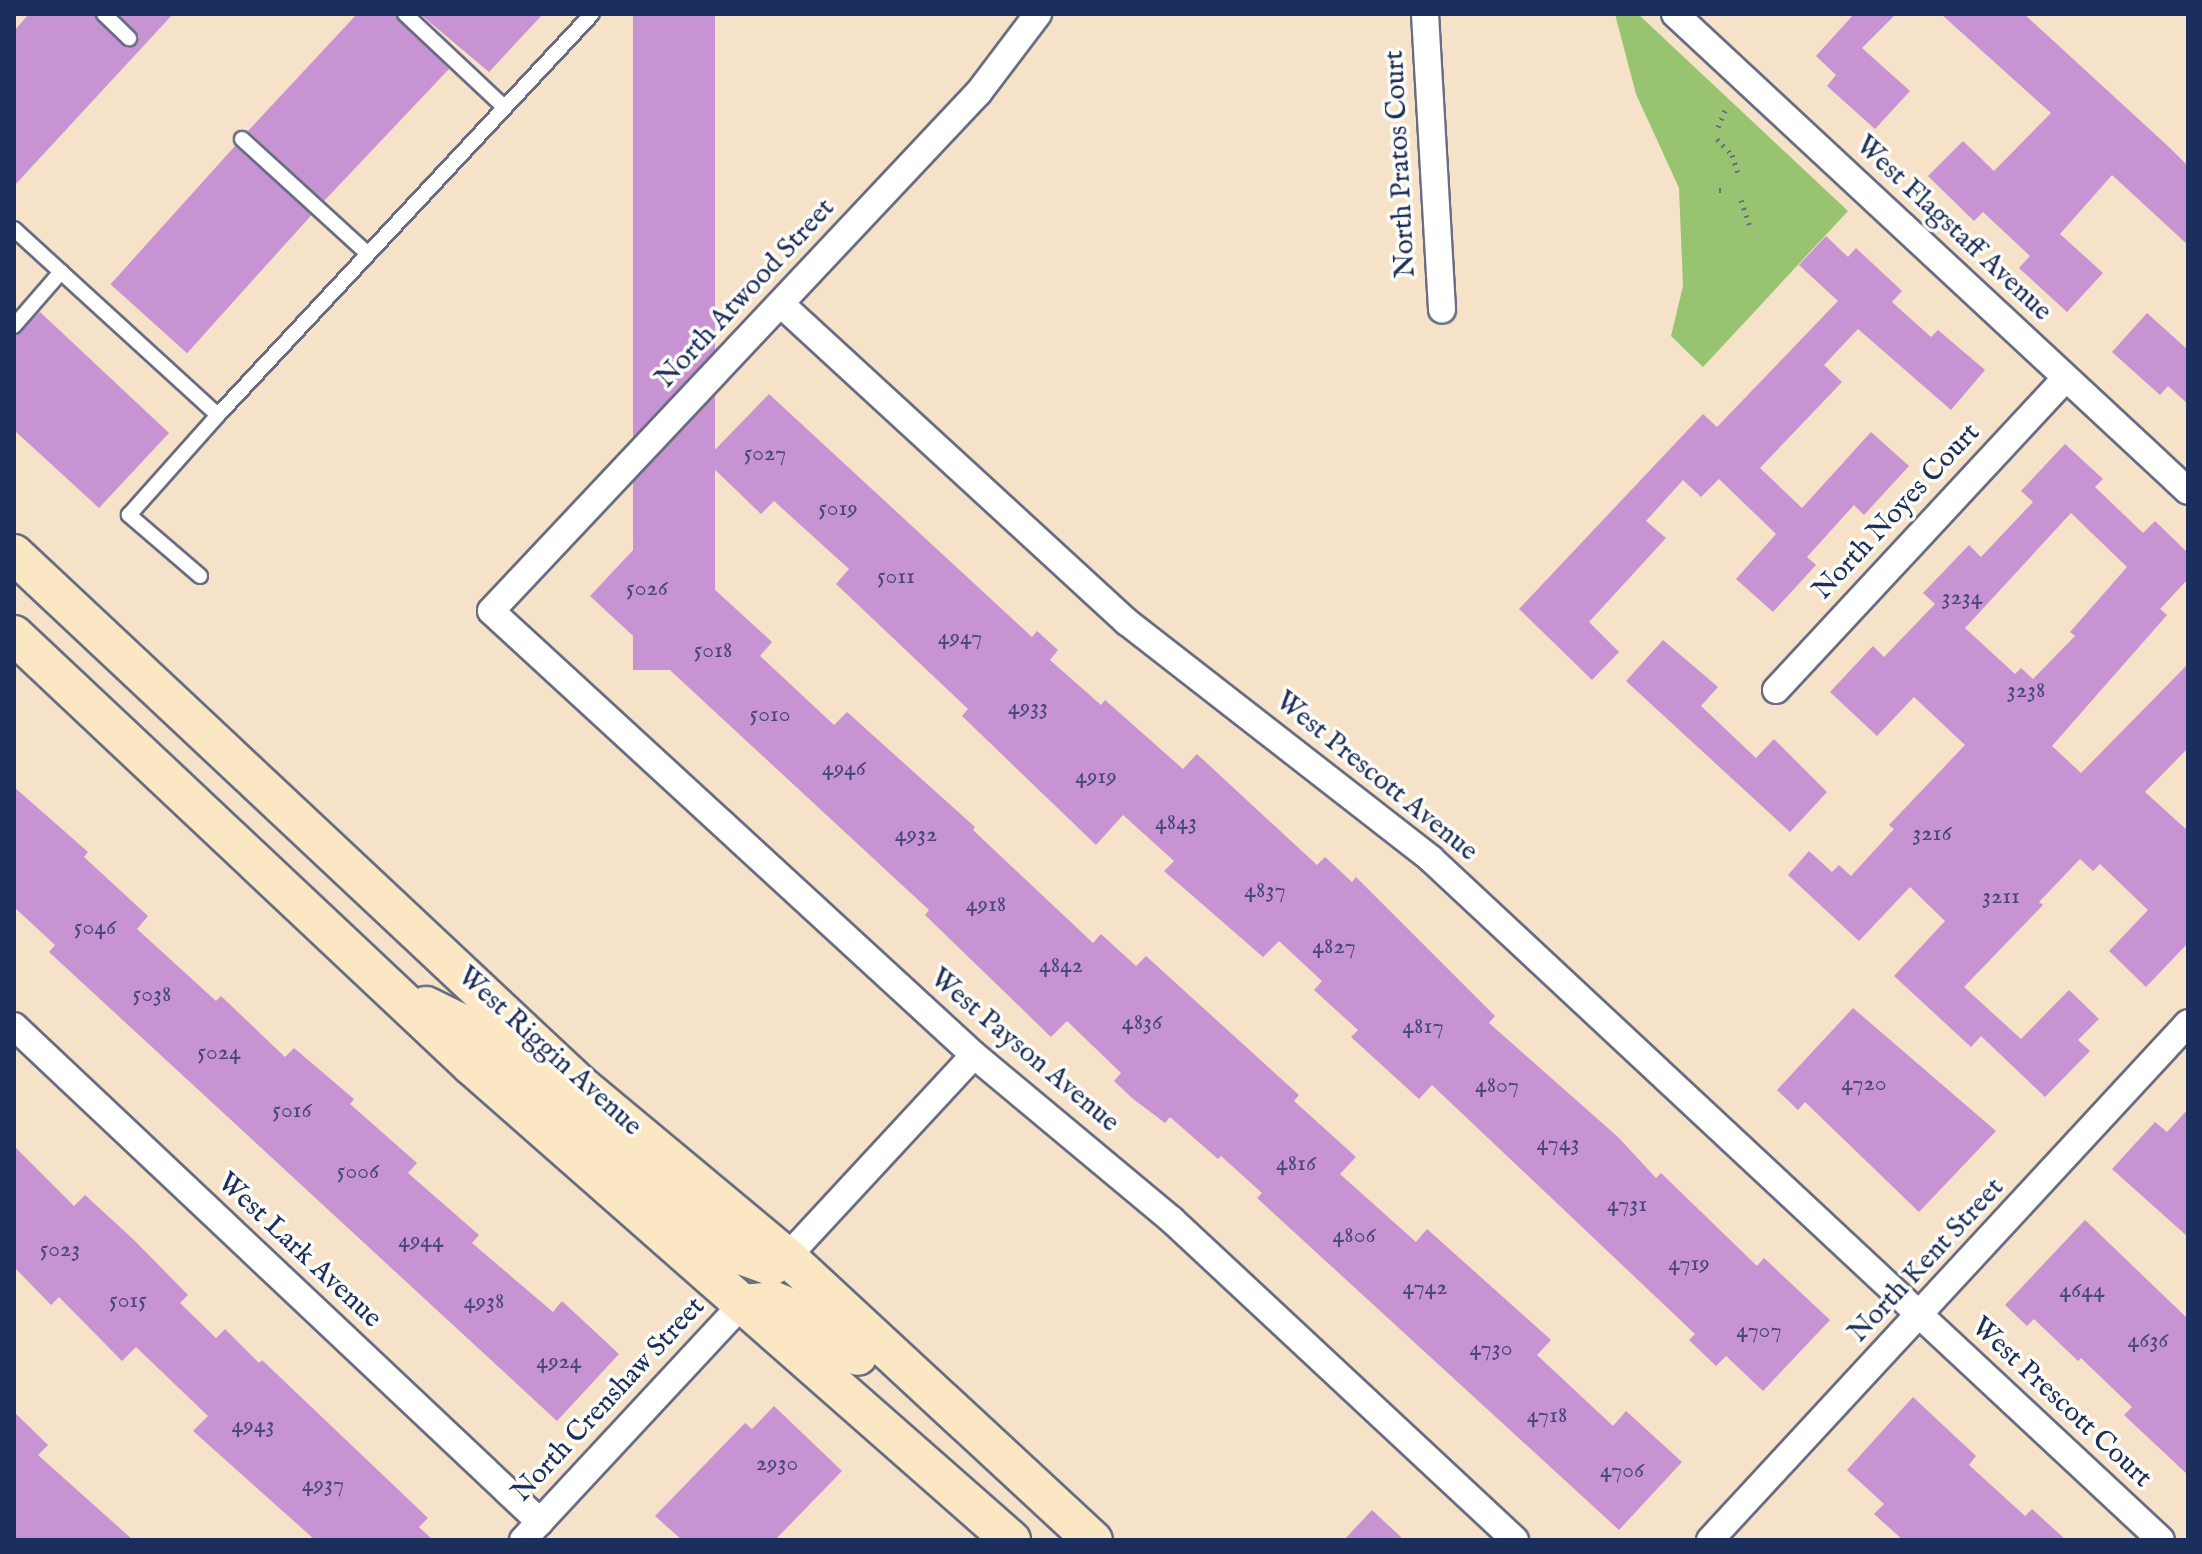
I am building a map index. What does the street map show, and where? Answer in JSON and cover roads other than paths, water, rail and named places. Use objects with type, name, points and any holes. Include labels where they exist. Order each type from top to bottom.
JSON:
[{"type":"main road","name":"West Riggin Avenue","points":[[14,554],[579,1084],[787,1257],[1093,1540]]},
{"type":"main road","points":[[14,635],[391,989],[1011,1540]]},
{"type":"main road","points":[[391,989],[475,1030],[696,1223],[743,1256],[771,1266],[787,1257]]},
{"type":"main road","points":[[742,1304],[774,1301],[807,1315],[834,1334],[1055,1534],[1071,1540]]},
{"type":"street","name":"North Atwood Street","points":[[491,611],[979,92],[1038,14]]},
{"type":"street","name":"North Pratos Court","points":[[1425,14],[1442,310]]},
{"type":"street","name":"West Flagstaff Avenue","points":[[1675,14],[2188,491]]},
{"type":"street","name":"West Prescott Avenue","points":[[781,304],[1127,622],[1431,859],[1918,1314]]},
{"type":"street","name":"North Noyes Court","points":[[1776,690],[2066,378]]},
{"type":"street","name":"West Payson Avenue","points":[[491,611],[974,1055],[1172,1220],[1515,1540]]},
{"type":"street","name":"North Kent Street","points":[[1710,1540],[2188,1023]]},
{"type":"street","name":"West Lark Avenue","points":[[14,1026],[532,1531]]},
{"type":"street","points":[[787,1257],[974,1055]]},
{"type":"street","name":"North Crenshaw Street","points":[[532,1531],[742,1304]]},
{"type":"street","name":"West Prescott Court","points":[[1918,1314],[2161,1540]]},
{"type":"lane","points":[[104,14],[129,38]]},
{"type":"lane","points":[[405,14],[504,107]]},
{"type":"lane","points":[[200,576],[129,515],[367,253],[592,14]]},
{"type":"lane","points":[[242,139],[367,253]]},
{"type":"lane","points":[[14,229],[218,415]]},
{"type":"lane","points":[[14,326],[61,272]]}]
